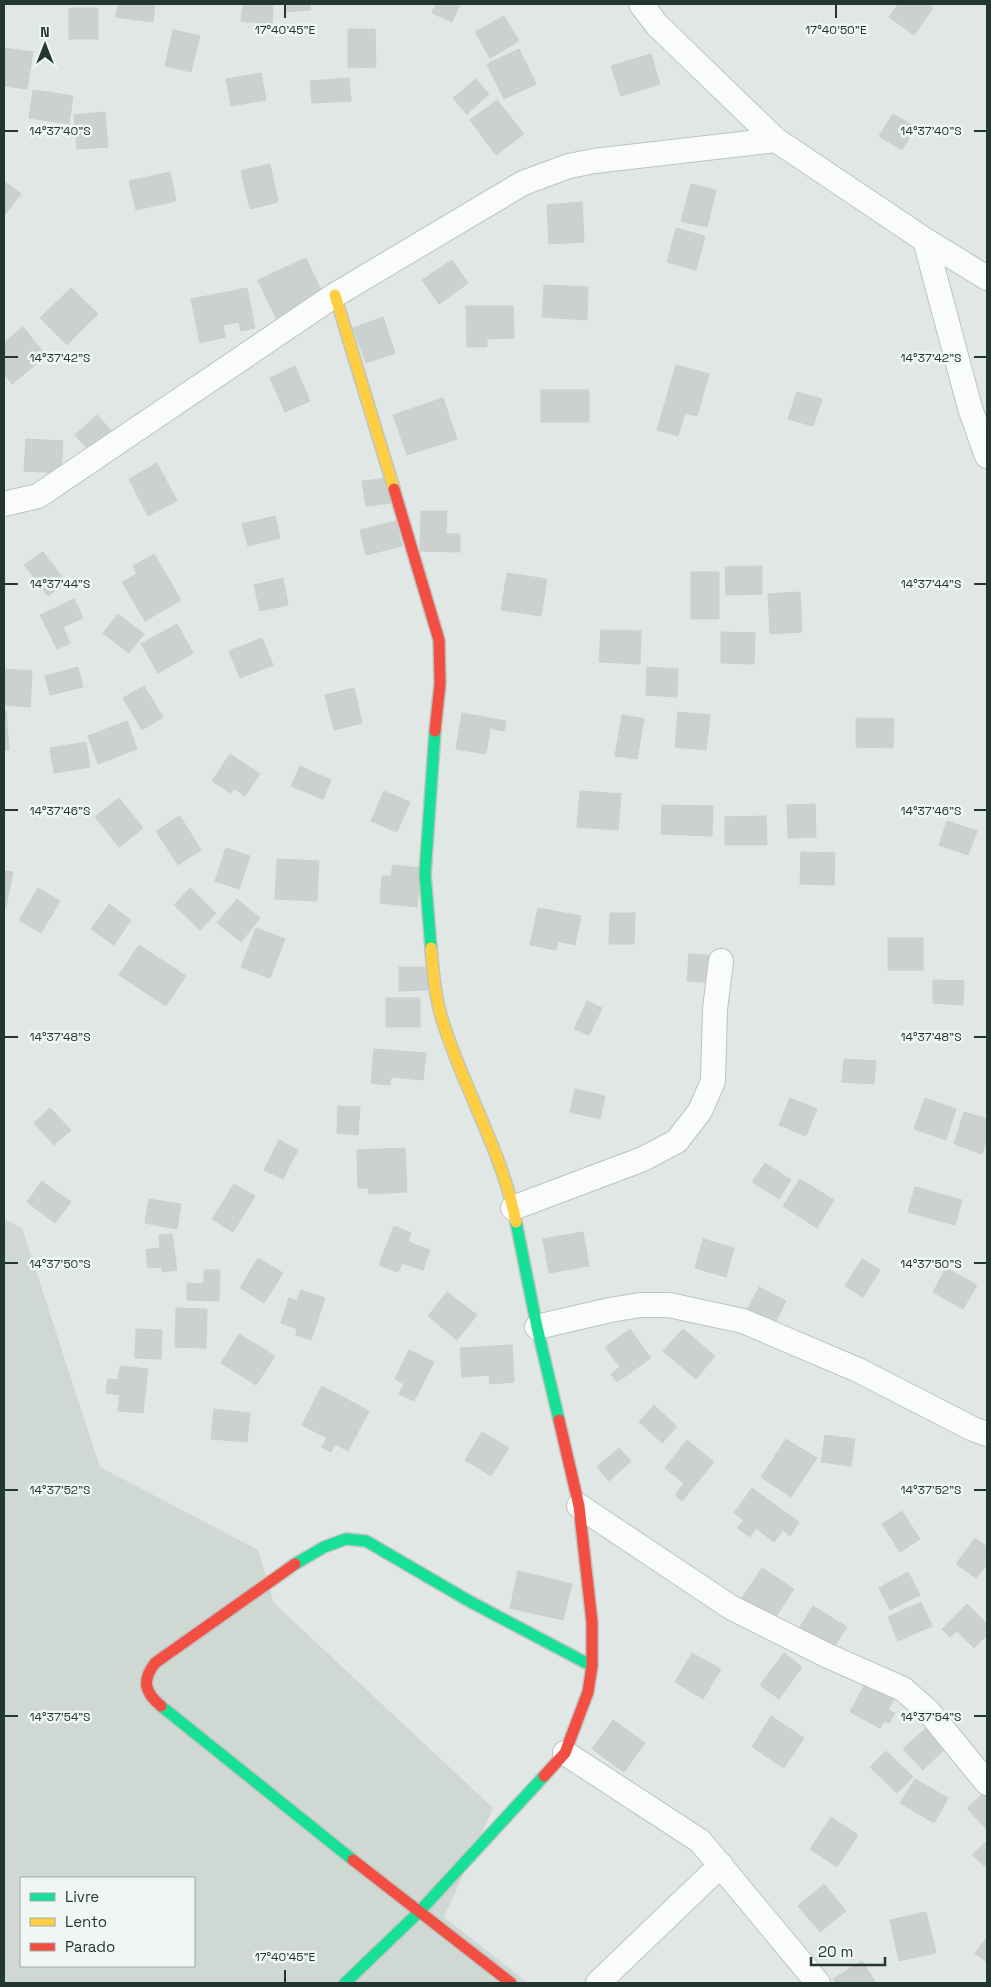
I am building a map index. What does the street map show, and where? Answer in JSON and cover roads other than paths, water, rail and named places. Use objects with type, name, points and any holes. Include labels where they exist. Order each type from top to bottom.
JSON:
[{"type":"street","points":[[641,4],[657,25],[776,140],[925,240],[987,278]]},
{"type":"street","points":[[4,504],[38,496],[336,295],[523,182],[569,166],[776,140]]},
{"type":"street","points":[[925,240],[970,408],[987,456]]},
{"type":"street","points":[[336,295],[439,640],[440,684],[432,758],[425,874],[432,963],[441,1017],[459,1068],[488,1134],[513,1208],[537,1327],[579,1506],[592,1622],[592,1666],[588,1692],[565,1753],[419,1912],[345,1983]]},
{"type":"street","points":[[513,1208],[643,1160],[677,1141],[700,1111],[713,1081],[715,1009],[721,961]]},
{"type":"street","points":[[537,1327],[640,1305],[669,1305],[743,1321],[858,1370],[973,1429],[987,1434]]},
{"type":"street","points":[[579,1506],[732,1608],[826,1655],[903,1689],[929,1712],[987,1783]]},
{"type":"street","points":[[511,1983],[157,1703],[148,1692],[144,1681],[147,1672],[155,1663],[296,1564],[324,1547],[346,1540],[366,1541],[469,1602],[592,1666]]},
{"type":"street","points":[[565,1753],[700,1841],[818,1983]]},
{"type":"street","points":[[598,1983],[721,1865]]}]
